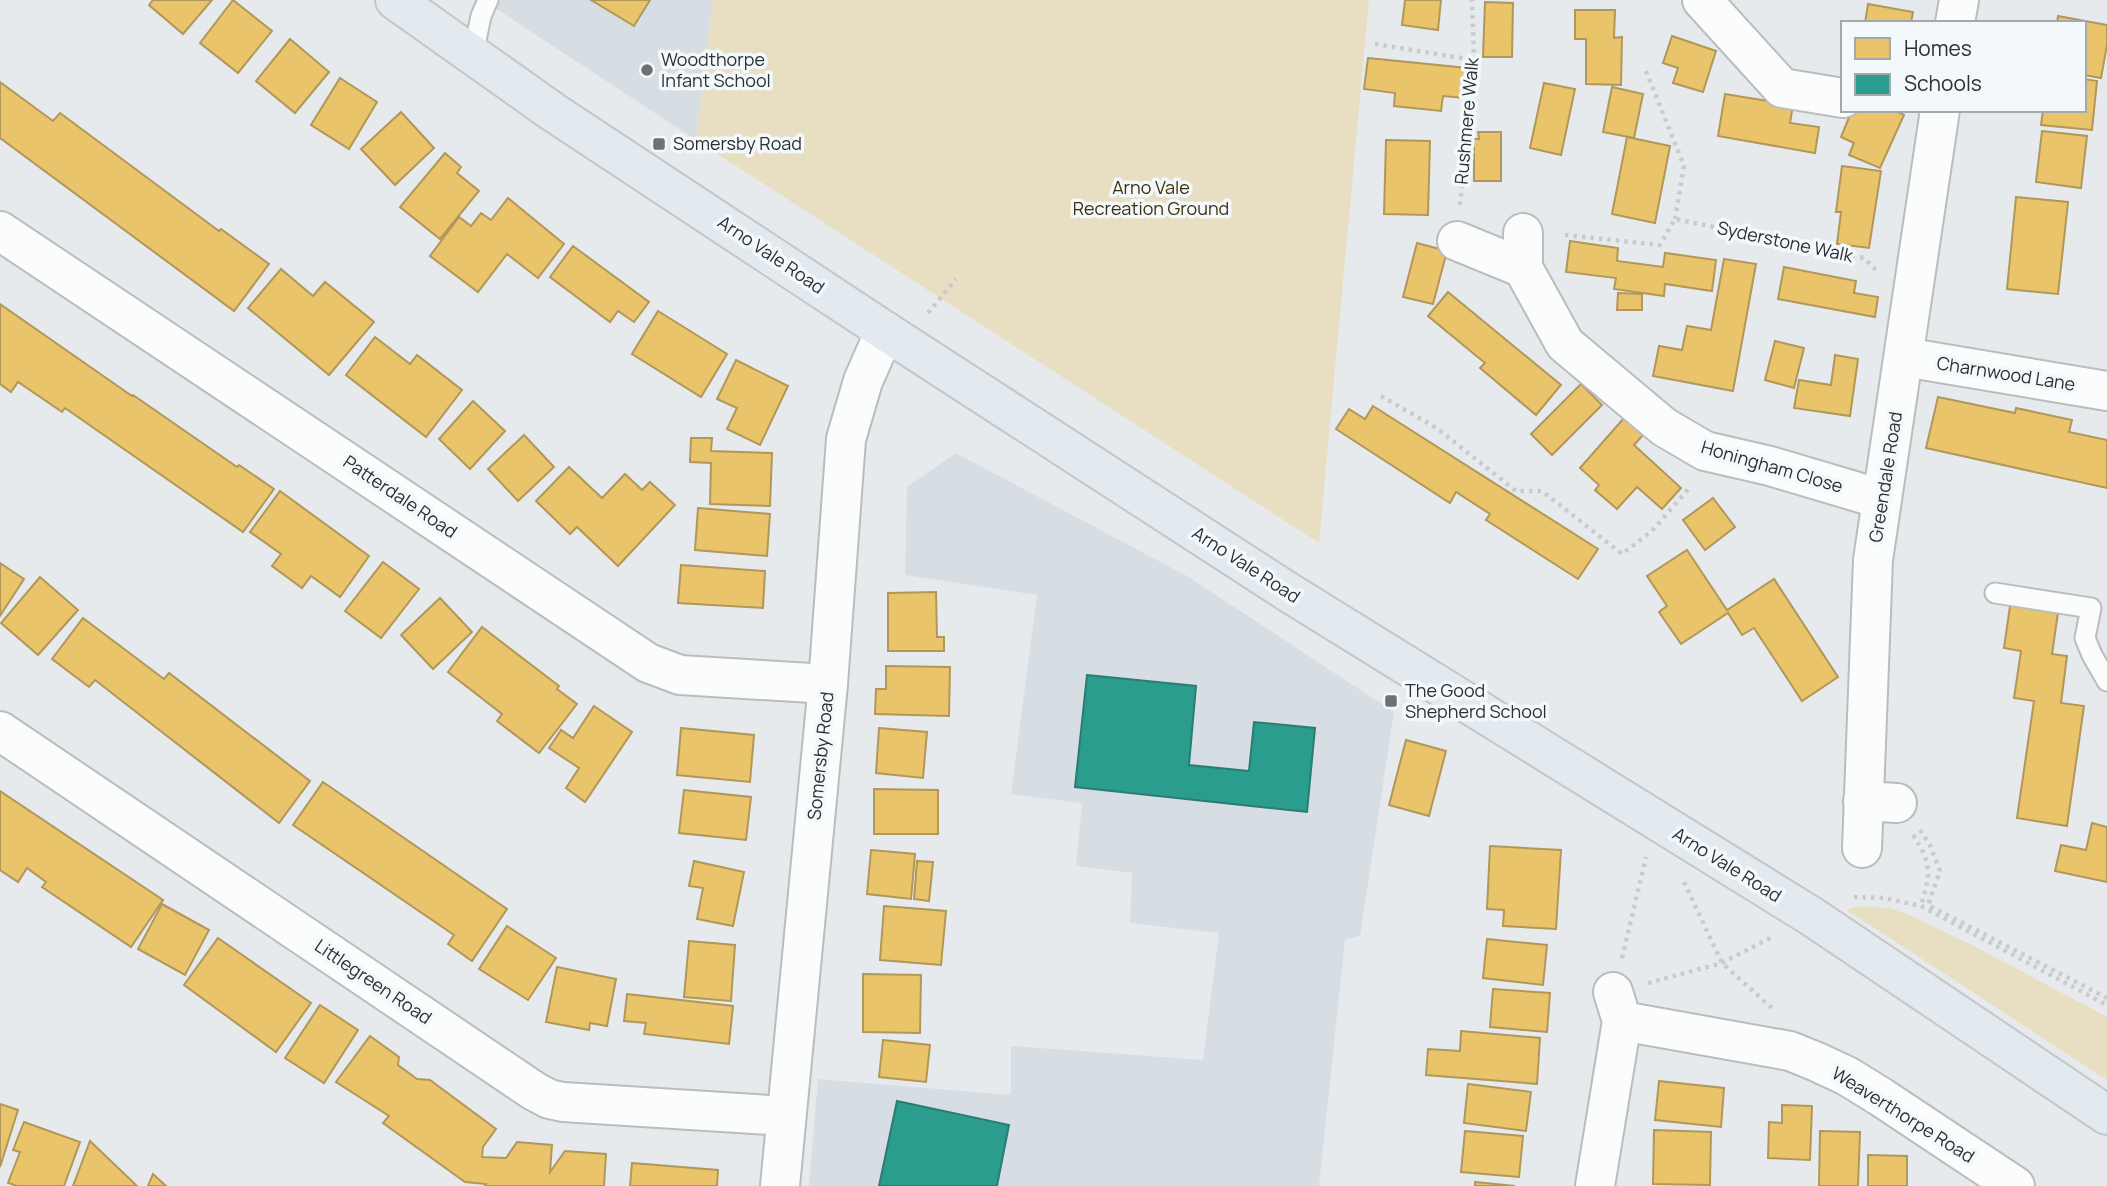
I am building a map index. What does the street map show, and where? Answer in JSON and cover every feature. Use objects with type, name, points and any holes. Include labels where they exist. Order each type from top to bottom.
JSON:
[{"type":"main road","name":"Arno Vale Road","points":[[395,0],[553,112],[885,331],[1288,592],[1811,916],[2107,1115]]},
{"type":"street","points":[[1702,0],[1782,88],[1841,98]]},
{"type":"street","points":[[1955,21],[1959,0]]},
{"type":"street","name":"Greendale Road","points":[[1862,848],[1880,802],[1873,560],[1910,315],[1930,112]]},
{"type":"street","name":"Patterdale Road","points":[[0,231],[648,663],[680,675],[828,684]]},
{"type":"street","name":"Honingham Close","points":[[1457,241],[1523,251],[1565,344],[1664,427],[1705,451],[1770,466],[1881,499]]},
{"type":"street","name":"Somersby Road","points":[[780,1186],[828,684],[846,439],[863,381],[885,331]]},
{"type":"street","name":"Charnwood Lane","points":[[1904,358],[2107,390]]},
{"type":"street","name":"Littlegreen Road","points":[[0,731],[549,1099],[786,1116]]},
{"type":"street","points":[[1595,1186],[1618,1007]]},
{"type":"street","name":"Weaverthorpe Road","points":[[1618,1007],[1790,1051],[1817,1062],[1847,1076],[1881,1097],[2015,1186]]},
{"type":"lane","points":[[473,55],[481,16],[488,0]]},
{"type":"lane","points":[[1995,593],[2091,608],[2085,638],[2107,681]]},
{"type":"path","name":"Rushmere Walk","points":[[1457,241],[1474,61],[1472,0]]},
{"type":"path","points":[[1376,44],[1474,61]]},
{"type":"path","points":[[1565,235],[1660,245],[1675,219],[1684,166],[1646,71]]},
{"type":"path","name":"Syderstone Walk","points":[[1675,219],[1864,258],[1895,288],[1910,315]]},
{"type":"path","points":[[924,318],[956,279]]},
{"type":"path","points":[[1381,396],[1438,429],[1516,491],[1542,491],[1622,555],[1652,531],[1691,486],[1705,451]]},
{"type":"path","points":[[1880,802],[1918,827],[1930,845],[1940,872],[1928,905]]},
{"type":"path","points":[[1880,802],[1906,825],[1922,849],[1930,874],[1921,906]]},
{"type":"path","points":[[1618,1007],[1655,820]]},
{"type":"path","points":[[1683,879],[1722,963],[1780,1015]]},
{"type":"path","points":[[1846,897],[1884,898],[1921,906],[2107,1005]]},
{"type":"path","points":[[1921,906],[1928,905],[2107,998]]},
{"type":"path","points":[[1618,1007],[1722,963]]},
{"type":"shaded area","name":"Woodthorpe Infant School","points":[[483,0],[713,0],[696,140]]},
{"type":"shaded area","points":[[956,453],[1187,576],[1394,712],[1360,936],[1345,940],[1319,1186],[809,1186],[818,1079],[1011,1095],[1011,1046],[1203,1060],[1219,933],[1130,923],[1132,873],[1076,866],[1082,803],[1011,794],[1037,595],[905,575],[907,487]]},
{"type":"green space","name":"Arno Vale Recreation Ground","points":[[713,0],[1369,0],[1319,543],[696,140]]},
{"type":"green space","points":[[1856,906],[1889,908],[1907,914],[1974,946],[2107,1017],[2107,1080],[1847,910]]},
{"type":"building: Homes","points":[[153,0],[212,0],[183,34],[149,5]]},
{"type":"building: Homes","points":[[233,0],[272,31],[238,73],[200,43]]},
{"type":"building: Homes","points":[[591,0],[650,0],[634,26]]},
{"type":"building: Homes","points":[[1405,0],[1441,0],[1438,30],[1402,25]]},
{"type":"building: Homes","points":[[1485,2],[1513,3],[1512,57],[1483,57]]},
{"type":"building: Homes","points":[[1868,4],[1913,12],[1911,21],[1865,21]]},
{"type":"building: Homes","points":[[1575,10],[1615,10],[1614,38],[1622,37],[1621,85],[1586,84],[1586,39],[1575,39]]},
{"type":"building: Homes","points":[[2058,16],[2085,21],[2057,21]]},
{"type":"building: Homes","points":[[2086,21],[2107,25],[2107,45],[2101,78],[2086,75]]},
{"type":"building: Homes","points":[[1672,36],[1716,51],[1703,92],[1673,83],[1678,68],[1663,63]]},
{"type":"building: Homes","points":[[290,39],[329,72],[295,113],[256,81]]},
{"type":"building: Homes","points":[[1368,58],[1467,68],[1464,98],[1443,96],[1441,111],[1394,106],[1395,93],[1364,89]]},
{"type":"building: Homes","points":[[340,78],[377,102],[349,149],[311,125]]},
{"type":"building: Homes","points":[[2086,79],[2097,81],[2092,130],[2041,125],[2043,112],[2086,112]]},
{"type":"building: Homes","points":[[0,82],[53,121],[60,113],[219,231],[221,229],[269,264],[234,311],[0,138]]},
{"type":"building: Homes","points":[[1544,83],[1575,89],[1561,155],[1530,148]]},
{"type":"building: Homes","points":[[1612,87],[1643,94],[1634,138],[1603,132]]},
{"type":"building: Homes","points":[[1725,94],[1793,105],[1790,123],[1819,127],[1815,153],[1718,136]]},
{"type":"building: Homes","points":[[401,112],[434,148],[395,185],[361,149]]},
{"type":"building: Homes","points":[[1851,112],[1898,112],[1904,115],[1880,168],[1849,155],[1854,143],[1841,137]]},
{"type":"building: Homes","points":[[2042,131],[2087,136],[2081,188],[2036,182]]},
{"type":"building: Homes","points":[[1478,132],[1501,132],[1501,181],[1474,181],[1474,139],[1479,139]]},
{"type":"building: Homes","points":[[1627,137],[1670,146],[1655,223],[1612,214]]},
{"type":"building: Homes","points":[[1386,140],[1430,141],[1428,215],[1384,214]]},
{"type":"building: Homes","points":[[445,153],[461,167],[457,173],[479,191],[440,239],[400,207]]},
{"type":"building: Homes","points":[[1842,166],[1881,171],[1869,248],[1837,244],[1841,212],[1836,212]]},
{"type":"building: Homes","points":[[2016,197],[2068,202],[2058,294],[2007,289]]},
{"type":"building: Homes","points":[[508,198],[564,244],[538,278],[507,254],[478,292],[430,256],[459,217],[471,226],[481,213],[491,220]]},
{"type":"building: Homes","points":[[1570,241],[1618,248],[1617,261],[1663,267],[1665,253],[1716,260],[1712,291],[1665,284],[1664,296],[1614,289],[1616,278],[1566,272]]},
{"type":"building: Homes","points":[[1417,243],[1447,251],[1433,304],[1403,297]]},
{"type":"building: Homes","points":[[573,246],[649,302],[634,322],[618,311],[610,322],[550,277]]},
{"type":"building: Homes","points":[[1724,259],[1756,264],[1733,391],[1653,376],[1659,346],[1682,350],[1687,326],[1711,330]]},
{"type":"building: Homes","points":[[1784,267],[1856,281],[1854,293],[1878,297],[1875,317],[1778,299]]},
{"type":"building: Homes","points":[[281,269],[313,296],[325,282],[374,322],[329,375],[248,308]]},
{"type":"building: Homes","points":[[1448,292],[1561,385],[1536,415],[1480,368],[1485,363],[1428,316]]},
{"type":"building: Homes","points":[[1618,293],[1642,294],[1642,310],[1617,310]]},
{"type":"building: Homes","points":[[0,304],[237,467],[239,465],[274,489],[243,532],[65,408],[62,412],[18,382],[11,392],[0,384]]},
{"type":"building: Homes","points":[[658,311],[727,354],[701,397],[632,354]]},
{"type":"building: Homes","points":[[375,337],[410,364],[417,355],[462,390],[426,437],[346,375]]},
{"type":"building: Homes","points":[[1775,341],[1804,348],[1794,388],[1765,380]]},
{"type":"building: Homes","points":[[1835,355],[1858,359],[1850,416],[1794,408],[1799,380],[1831,385]]},
{"type":"building: Homes","points":[[736,360],[788,386],[760,445],[727,429],[737,408],[717,399]]},
{"type":"building: Homes","points":[[1581,384],[1602,405],[1552,455],[1531,434]]},
{"type":"building: Homes","points":[[1938,397],[2015,413],[2016,408],[2072,420],[2069,432],[2107,440],[2107,488],[1926,448]]},
{"type":"building: Homes","points":[[473,401],[505,431],[470,469],[439,439]]},
{"type":"building: Homes","points":[[1373,406],[1598,549],[1578,579],[1486,520],[1490,514],[1456,492],[1450,503],[1336,429],[1349,409],[1365,419]]},
{"type":"building: Homes","points":[[1624,418],[1643,435],[1634,445],[1681,488],[1662,509],[1637,487],[1617,509],[1595,490],[1599,485],[1580,468]]},
{"type":"building: Homes","points":[[524,435],[554,467],[518,501],[488,469]]},
{"type":"building: Homes","points":[[691,438],[712,438],[711,451],[772,453],[770,506],[710,504],[711,463],[690,462]]},
{"type":"building: Homes","points":[[569,467],[602,498],[625,474],[642,490],[650,482],[675,505],[618,566],[577,527],[570,534],[536,501]]},
{"type":"building: Homes","points":[[280,491],[369,556],[340,597],[311,576],[302,588],[272,566],[281,554],[250,532]]},
{"type":"building: Homes","points":[[1713,498],[1735,527],[1705,550],[1683,520]]},
{"type":"building: Homes","points":[[698,508],[770,514],[767,556],[695,550]]},
{"type":"building: Homes","points":[[1687,550],[1727,610],[1774,579],[1838,677],[1802,701],[1754,628],[1742,635],[1728,613],[1681,644],[1659,612],[1667,606],[1647,576]]},
{"type":"building: Homes","points":[[383,562],[419,589],[381,638],[345,611]]},
{"type":"building: Homes","points":[[0,563],[24,579],[0,616]]},
{"type":"building: Homes","points":[[681,565],[765,571],[763,608],[678,603]]},
{"type":"building: Homes","points":[[40,577],[78,610],[38,655],[1,623]]},
{"type":"building: Homes","points":[[936,592],[937,637],[944,637],[944,651],[888,651],[888,593]]},
{"type":"building: Homes","points":[[440,598],[472,632],[433,669],[401,635]]},
{"type":"building: Homes","points":[[2011,599],[2059,606],[2052,654],[2067,656],[2061,703],[2084,706],[2067,826],[2017,818],[2034,701],[2014,698],[2021,651],[2004,648]]},
{"type":"building: Homes","points":[[83,618],[164,679],[169,673],[310,781],[279,823],[95,680],[89,687],[52,659]]},
{"type":"building: Homes","points":[[482,627],[559,686],[557,689],[577,704],[539,753],[497,721],[502,714],[448,672]]},
{"type":"building: Homes","points":[[886,666],[950,667],[949,716],[875,714],[876,689],[886,689]]},
{"type":"building: Homes","points":[[594,706],[632,732],[585,802],[566,788],[579,768],[549,748],[561,730],[573,738]]},
{"type":"building: Homes","points":[[681,728],[754,735],[750,782],[677,775]]},
{"type":"building: Homes","points":[[879,728],[927,732],[923,778],[876,773]]},
{"type":"building: Homes","points":[[1406,740],[1446,751],[1429,816],[1389,805]]},
{"type":"building: Homes","points":[[323,782],[507,909],[472,961],[448,944],[454,935],[293,825]]},
{"type":"building: Homes","points":[[874,789],[938,790],[938,834],[874,834]]},
{"type":"building: Homes","points":[[684,790],[751,797],[746,840],[679,833]]},
{"type":"building: Homes","points":[[0,791],[163,900],[131,947],[42,887],[46,882],[27,868],[18,882],[0,870]]},
{"type":"building: Homes","points":[[2092,823],[2107,827],[2107,882],[2055,871],[2061,845],[2086,850]]},
{"type":"building: Homes","points":[[1490,846],[1561,850],[1556,929],[1503,926],[1504,910],[1487,909]]},
{"type":"building: Homes","points":[[871,850],[915,854],[911,899],[867,894]]},
{"type":"building: Homes","points":[[694,861],[744,872],[733,926],[697,919],[703,888],[689,886]]},
{"type":"building: Homes","points":[[917,861],[933,862],[929,901],[914,899]]},
{"type":"building: Homes","points":[[162,904],[209,930],[185,975],[138,949]]},
{"type":"building: Homes","points":[[884,906],[946,911],[941,965],[880,960]]},
{"type":"building: Homes","points":[[507,926],[556,958],[528,1000],[479,969]]},
{"type":"building: Homes","points":[[218,938],[311,1003],[276,1052],[184,985]]},
{"type":"building: Homes","points":[[1487,939],[1547,945],[1543,985],[1483,978]]},
{"type":"building: Homes","points":[[689,941],[735,945],[731,1001],[684,997]]},
{"type":"building: Homes","points":[[557,967],[616,979],[607,1026],[590,1023],[589,1030],[546,1022]]},
{"type":"building: Homes","points":[[863,974],[921,975],[920,1033],[863,1032]]},
{"type":"building: Homes","points":[[1493,989],[1550,993],[1547,1032],[1490,1027]]},
{"type":"building: Homes","points":[[627,994],[733,1006],[729,1044],[644,1034],[646,1023],[624,1021]]},
{"type":"building: Homes","points":[[320,1005],[358,1030],[324,1083],[285,1058]]},
{"type":"building: Homes","points":[[1461,1031],[1540,1038],[1537,1084],[1426,1075],[1428,1049],[1460,1051]]},
{"type":"building: Homes","points":[[370,1036],[399,1057],[398,1065],[417,1079],[430,1080],[496,1129],[483,1147],[482,1157],[506,1158],[517,1142],[552,1145],[550,1172],[565,1151],[606,1154],[604,1186],[485,1186],[486,1184],[465,1182],[383,1123],[389,1116],[336,1082]]},
{"type":"building: Homes","points":[[883,1040],[930,1045],[926,1082],[879,1077]]},
{"type":"building: Homes","points":[[1659,1081],[1724,1088],[1721,1127],[1655,1120]]},
{"type":"building: Homes","points":[[1468,1084],[1531,1092],[1526,1131],[1464,1123]]},
{"type":"building: Homes","points":[[0,1104],[18,1110],[0,1167]]},
{"type":"building: Homes","points":[[1782,1105],[1812,1106],[1810,1160],[1768,1158],[1769,1122],[1782,1123]]},
{"type":"building: Homes","points":[[24,1122],[80,1142],[64,1186],[17,1186],[8,1183],[20,1152],[13,1150]]},
{"type":"building: Homes","points":[[1654,1130],[1711,1132],[1710,1185],[1653,1184]]},
{"type":"building: Homes","points":[[1465,1131],[1523,1136],[1519,1177],[1461,1172]]},
{"type":"building: Homes","points":[[1820,1131],[1860,1132],[1858,1186],[1819,1186]]},
{"type":"building: Homes","points":[[90,1141],[137,1186],[73,1186]]},
{"type":"building: Homes","points":[[1868,1155],[1907,1156],[1907,1186],[1868,1186]]},
{"type":"building: Homes","points":[[632,1163],[718,1170],[717,1186],[630,1186]]},
{"type":"building: Homes","points":[[153,1174],[166,1186],[148,1186]]},
{"type":"building: Homes","points":[[1475,1182],[1515,1186],[1475,1186]]},
{"type":"building: Schools","points":[[1087,675],[1196,686],[1189,765],[1249,771],[1254,722],[1315,728],[1307,812],[1075,787]]},
{"type":"building: Schools","points":[[897,1101],[1009,1125],[997,1186],[879,1186]]},
{"type":"place","name":"Woodthorpe Infant School","points":[[647,70]]},
{"type":"place","name":"Somersby Road","points":[[659,144]]},
{"type":"place","name":"The Good Shepherd School","points":[[1391,701]]}]
